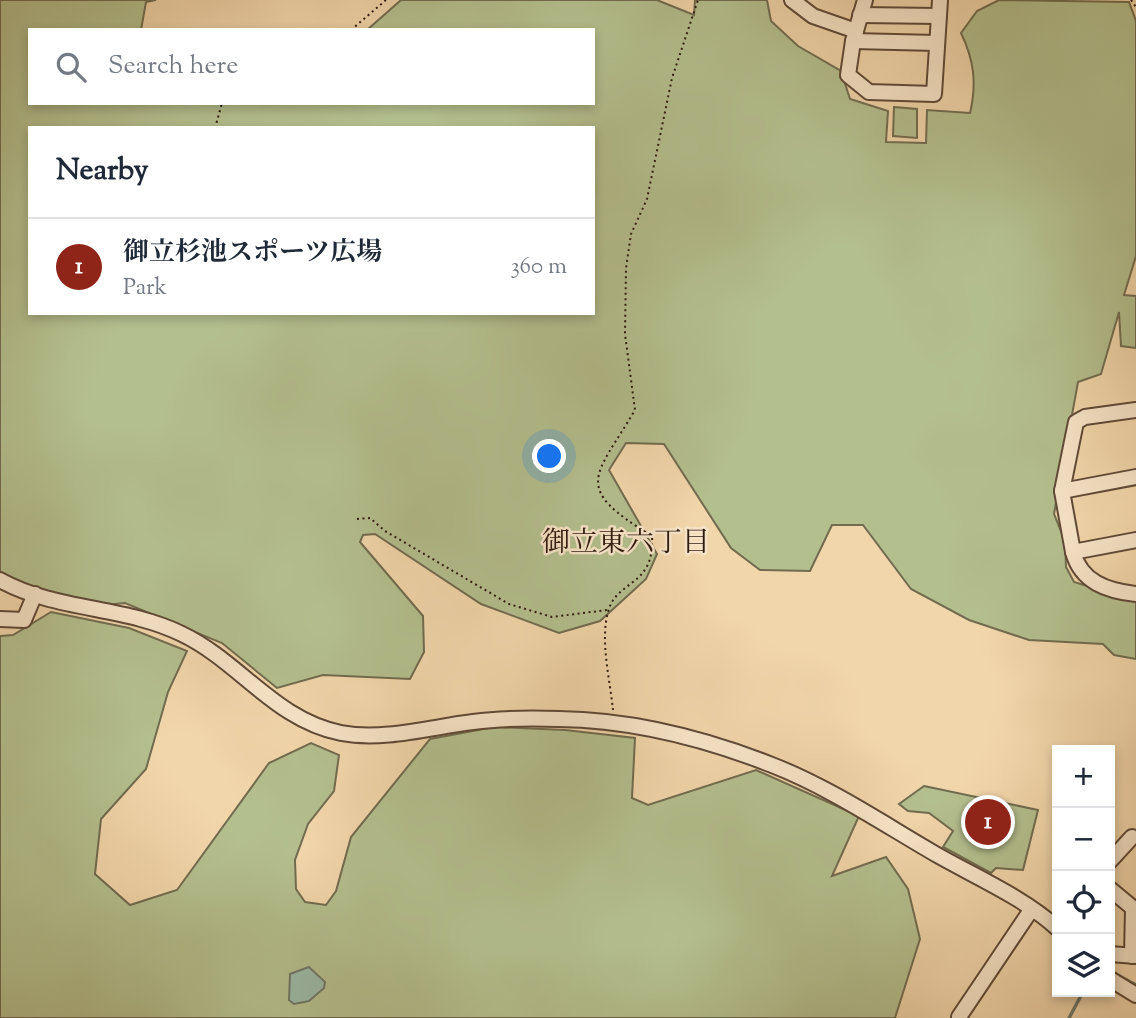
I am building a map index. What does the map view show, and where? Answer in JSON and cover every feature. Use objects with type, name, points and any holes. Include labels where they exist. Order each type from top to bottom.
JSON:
[{"type":"street","points":[[792,0],[813,16],[854,36],[937,43]]},
{"type":"street","points":[[865,0],[854,36],[848,75],[869,92],[934,94],[940,0]]},
{"type":"street","points":[[860,15],[939,16]]},
{"type":"street","points":[[1136,410],[1085,417],[1076,422],[1062,491],[1073,551],[1083,573],[1101,586],[1136,594]]},
{"type":"street","points":[[1062,491],[1136,477]]},
{"type":"street","points":[[1073,551],[1136,540]]},
{"type":"street","points":[[0,580],[35,594],[179,632],[220,658],[279,708],[299,719],[337,732],[381,734],[517,719],[614,723],[676,736],[774,765],[848,803],[1052,925]]},
{"type":"street","points":[[0,619],[24,620],[35,594]]},
{"type":"street","points":[[1115,857],[1129,847]]},
{"type":"street","points":[[1115,892],[1135,906],[1134,956],[1115,954]]},
{"type":"street","points":[[959,1017],[1031,910]]},
{"type":"street","points":[[1115,982],[1136,995]]},
{"type":"path","points":[[353,28],[386,0]]},
{"type":"path","points":[[614,723],[606,630],[608,610],[614,600],[645,574],[653,554],[652,536],[610,508],[601,496],[598,479],[603,457],[635,410],[625,334],[626,268],[631,233],[647,199],[672,78],[698,0]]},
{"type":"path","points":[[1131,0],[1136,7]]},
{"type":"path","points":[[216,126],[221,105]]},
{"type":"path","points":[[357,519],[370,518],[384,531],[509,604],[552,617],[608,610]]},
{"type":"green space","points":[[0,0],[156,0],[146,2],[141,28],[28,28],[28,105],[595,105],[595,28],[369,28],[401,0],[657,0],[694,15],[695,0],[767,0],[771,21],[798,46],[841,71],[850,99],[888,111],[886,142],[926,143],[927,110],[970,113],[973,72],[961,33],[977,11],[999,0],[1129,2],[1136,21],[1136,256],[1124,295],[1136,296],[1136,348],[1121,346],[1119,312],[1101,374],[1078,382],[1054,514],[1065,541],[1066,567],[1074,582],[1136,601],[1136,659],[1114,655],[1103,644],[1029,640],[969,620],[911,589],[863,525],[832,525],[810,571],[760,570],[731,548],[664,444],[626,443],[609,470],[657,554],[646,579],[600,621],[559,633],[481,604],[375,534],[363,535],[360,542],[423,616],[424,652],[410,679],[323,675],[277,688],[222,643],[125,603],[95,606],[0,576]]},
{"type":"green space","points":[[894,107],[917,109],[917,138],[893,136]]},
{"type":"green space","points":[[51,612],[129,628],[187,651],[168,692],[146,769],[101,819],[95,874],[130,905],[177,890],[269,763],[311,743],[339,755],[334,791],[308,824],[295,860],[296,889],[305,902],[326,905],[336,891],[351,837],[430,739],[494,727],[565,730],[635,738],[632,798],[648,805],[756,770],[859,816],[832,876],[886,857],[908,889],[920,939],[895,1018],[0,1018],[0,636],[13,635]]},
{"type":"green space","points":[[924,786],[1038,810],[1023,870],[996,868],[991,873],[943,847],[953,831],[929,813],[908,811],[899,804]]},
{"type":"shaded area","points":[[309,967],[325,982],[324,988],[309,1001],[294,1004],[289,1000],[290,974]]},
{"type":"waterway","points":[[1115,974],[1136,985]]},
{"type":"waterway","points":[[1069,1018],[1080,997]]},
{"type":"place","name":"御立杉池スポーツ広場","points":[[988,822]]},
{"type":"district","name":"御立東六丁目","points":[[626,541]]}]
